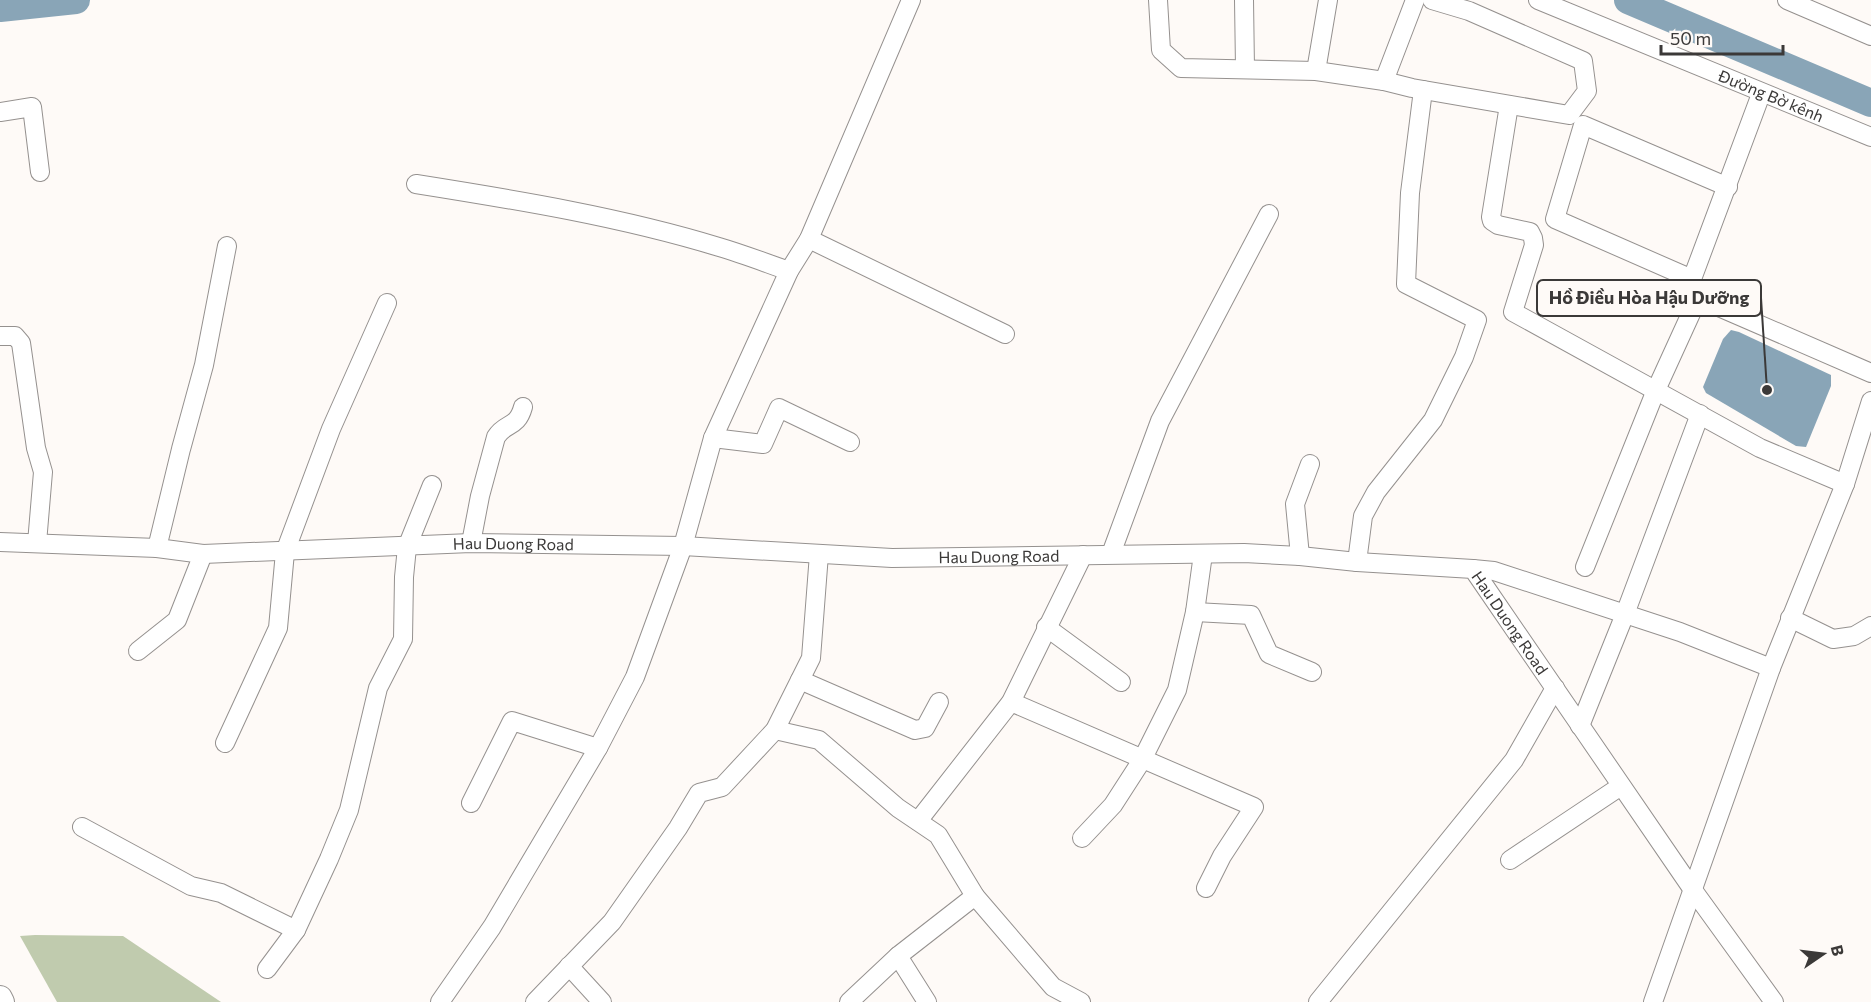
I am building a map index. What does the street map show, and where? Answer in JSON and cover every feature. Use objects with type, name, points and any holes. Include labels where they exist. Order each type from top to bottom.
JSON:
[{"type":"main road","points":[[0,998],[2,1002]]},
{"type":"street","points":[[440,1002],[492,927],[598,748],[635,677],[683,546],[713,438],[789,271],[809,239],[911,0]]},
{"type":"street","points":[[1158,0],[1161,50],[1181,68],[1316,71],[1569,115],[1587,91],[1583,61],[1469,11],[1432,0]]},
{"type":"street","points":[[1244,0],[1245,68]]},
{"type":"street","points":[[1316,71],[1328,0]]},
{"type":"street","points":[[1384,81],[1415,0]]},
{"type":"street","name":"Đường Bờ kênh","points":[[1538,0],[1761,94],[1871,137]]},
{"type":"street","points":[[1787,0],[1871,36]]},
{"type":"street","points":[[1357,562],[1363,516],[1376,492],[1433,420],[1464,357],[1477,320],[1406,284],[1410,193],[1423,90]]},
{"type":"street","points":[[1585,567],[1656,390],[1698,297],[1692,279],[1761,94]]},
{"type":"street","points":[[1509,105],[1491,217],[1492,221],[1498,225],[1530,232],[1534,245],[1513,312],[1760,448],[1845,484]]},
{"type":"street","points":[[0,112],[32,107],[40,172]]},
{"type":"street","points":[[1692,279],[1555,219],[1583,125],[1728,186]]},
{"type":"street","points":[[416,184],[523,201],[650,229],[719,247],[789,271]]},
{"type":"street","points":[[1111,554],[1160,421],[1269,214]]},
{"type":"street","points":[[809,239],[1005,334]]},
{"type":"street","points":[[157,548],[204,365],[227,246]]},
{"type":"street","points":[[1698,297],[1871,373]]},
{"type":"street","points":[[225,742],[278,628],[285,552],[331,429],[387,303]]},
{"type":"street","points":[[0,336],[15,336],[21,343],[36,448],[43,472],[36,543]]},
{"type":"street","points":[[1653,1002],[1771,668],[1867,430],[1871,401]]},
{"type":"street","points":[[471,543],[480,496],[496,437],[501,430],[518,421],[523,407]]},
{"type":"street","points":[[713,438],[763,444],[779,408],[850,442]]},
{"type":"street","points":[[1580,726],[1700,414]]},
{"type":"street","points":[[1300,556],[1295,504],[1310,464]]},
{"type":"street","points":[[267,969],[296,930],[349,810],[378,688],[403,639],[404,577],[408,547],[432,484]]},
{"type":"street","name":"Hau Duong Road","points":[[0,542],[157,548],[203,554],[471,543],[683,546],[892,558],[1244,553],[1473,569],[1693,890],[1774,1002]]},
{"type":"street","points":[[138,651],[177,620],[203,554]]},
{"type":"street","points":[[535,1002],[612,922],[678,828],[699,793],[722,787],[775,730],[811,658],[819,554]]},
{"type":"street","points":[[1082,838],[1113,805],[1142,760],[1177,690],[1196,612],[1203,554]]},
{"type":"street","points":[[918,821],[1011,702],[1083,555]]},
{"type":"street","points":[[1473,569],[1494,572],[1680,632],[1771,668]]},
{"type":"street","points":[[1196,612],[1251,615],[1269,654],[1312,672]]},
{"type":"street","points":[[1790,618],[1833,639],[1854,636],[1871,626]]},
{"type":"street","points":[[1046,627],[1121,682]]},
{"type":"street","points":[[800,680],[915,730],[925,729],[939,702]]},
{"type":"street","points":[[1318,1002],[1514,760],[1555,688]]},
{"type":"street","points":[[1011,702],[1254,807],[1222,856],[1206,888]]},
{"type":"street","points":[[471,803],[512,721],[598,748]]},
{"type":"street","points":[[775,730],[819,740],[898,808],[938,835],[975,896],[1053,987],[1081,1002]]},
{"type":"street","points":[[1510,860],[1621,786]]},
{"type":"street","points":[[82,827],[191,886],[221,893],[296,930]]},
{"type":"street","points":[[849,1002],[898,956],[975,896]]},
{"type":"street","points":[[898,956],[927,1002]]},
{"type":"street","points":[[569,966],[602,1002]]},
{"type":"green space","points":[[20,936],[123,936],[221,1002],[57,1002]]},
{"type":"water","points":[[1731,330],[1831,375],[1831,386],[1806,447],[1796,446],[1706,393],[1703,387],[1723,339]]},
{"type":"waterway","points":[[0,8],[76,0]]},
{"type":"waterway","points":[[1628,0],[1871,103]]},
{"type":"place","name":"Hồ Điều Hòa Hậu Dưỡng","points":[[1767,390]]}]
